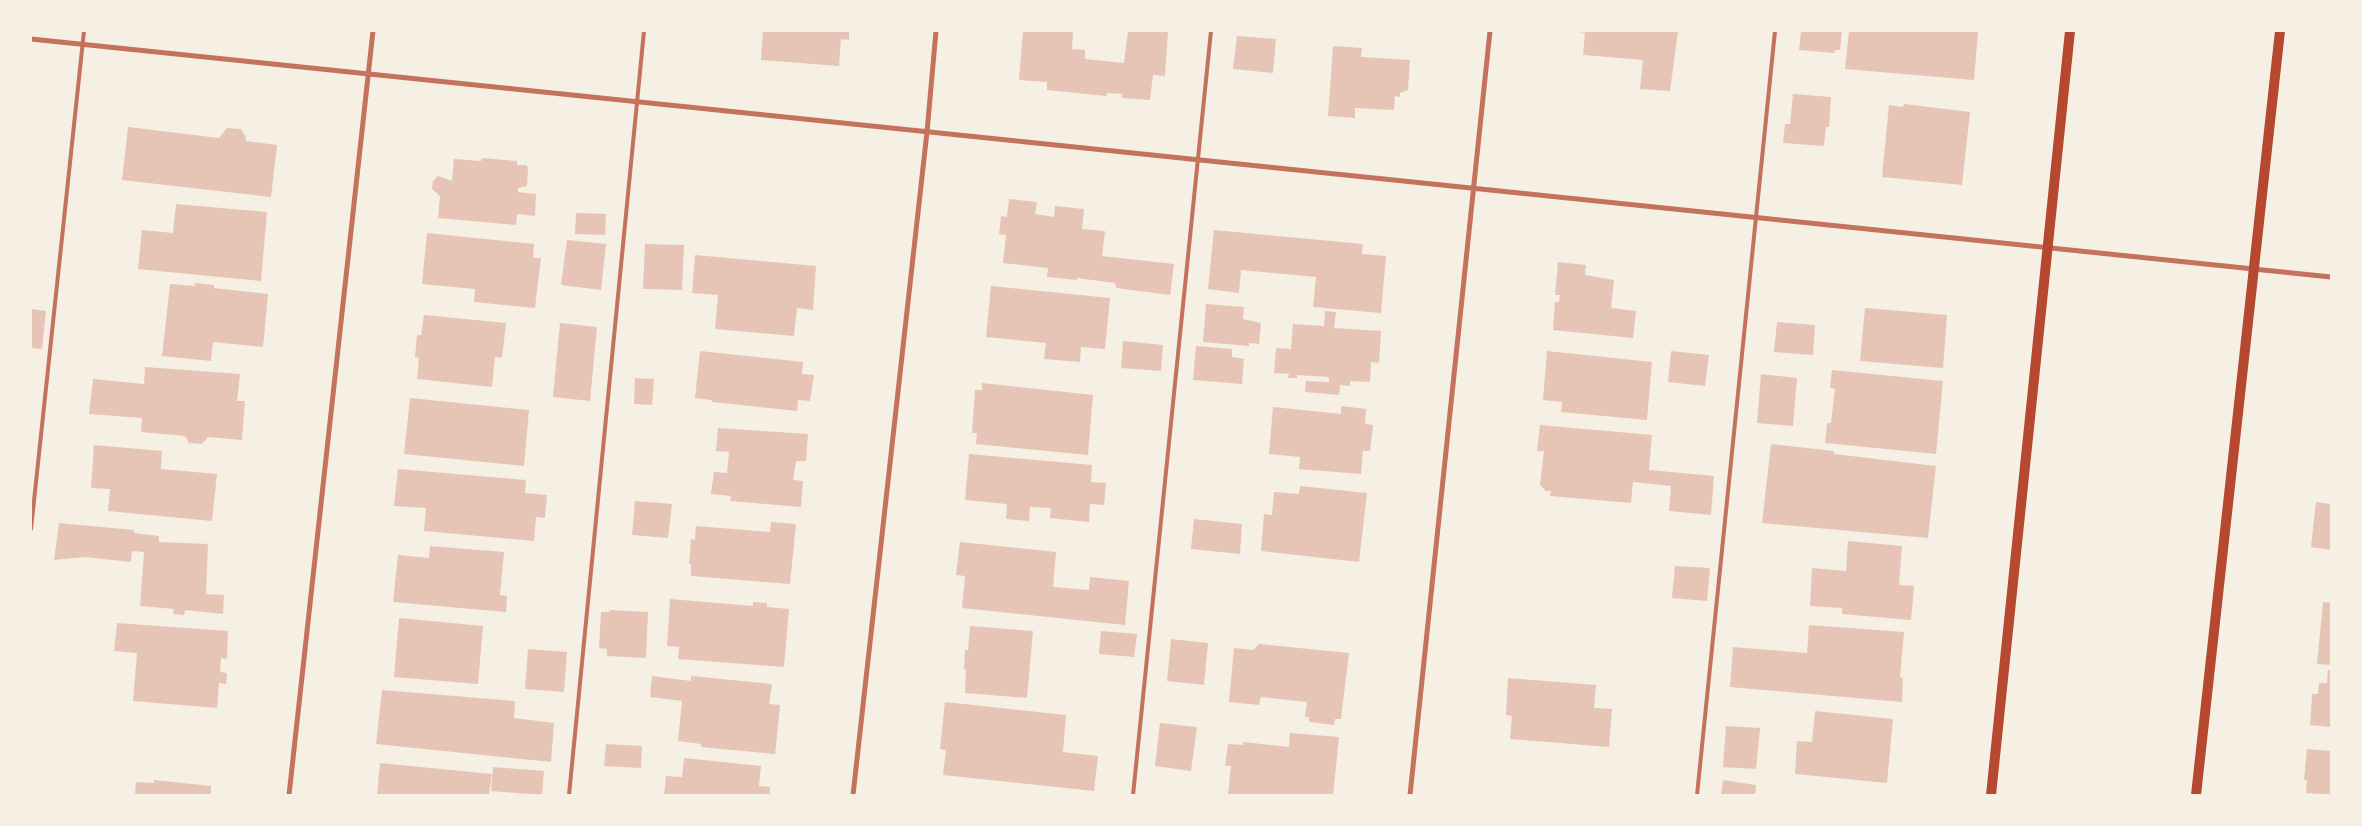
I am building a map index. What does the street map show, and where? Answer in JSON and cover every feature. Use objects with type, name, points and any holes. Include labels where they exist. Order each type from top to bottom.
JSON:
[{"type":"main road","points":[[1991,795],[2070,31]]},
{"type":"main road","points":[[2196,795],[2280,31]]},
{"type":"street","points":[[289,795],[373,31]]},
{"type":"street","points":[[853,795],[927,132],[936,31]]},
{"type":"street","points":[[1410,795],[1490,31]]},
{"type":"street","points":[[31,39],[2331,277]]},
{"type":"lane","points":[[31,529],[84,31]]},
{"type":"lane","points":[[569,795],[644,31]]},
{"type":"lane","points":[[1133,795],[1211,31]]},
{"type":"lane","points":[[1697,795],[1774,31]]},
{"type":"building","points":[[763,31],[849,31],[849,40],[841,39],[839,66],[761,60]]},
{"type":"building","points":[[1023,31],[1073,31],[1072,49],[1085,50],[1085,59],[1124,63],[1128,31],[1168,31],[1165,76],[1153,75],[1150,100],[1122,98],[1122,94],[1107,93],[1106,96],[1047,90],[1047,82],[1019,80]]},
{"type":"building","points":[[1574,31],[1678,31],[1670,91],[1640,89],[1643,60],[1583,55],[1585,33]]},
{"type":"building","points":[[1801,31],[1842,31],[1840,50],[1835,50],[1835,53],[1799,50]]},
{"type":"building","points":[[1849,31],[1978,31],[1974,80],[1845,69]]},
{"type":"building","points":[[1237,36],[1276,39],[1273,73],[1233,69]]},
{"type":"building","points":[[1333,46],[1362,48],[1361,57],[1410,60],[1408,90],[1400,93],[1400,97],[1395,96],[1394,110],[1355,108],[1355,118],[1328,116]]},
{"type":"building","points":[[1793,94],[1831,97],[1829,127],[1826,127],[1824,146],[1783,143],[1785,124],[1790,124]]},
{"type":"building","points":[[1904,104],[1970,112],[1962,185],[1882,177],[1889,105],[1903,107]]},
{"type":"building","points":[[128,127],[219,138],[227,128],[241,129],[246,137],[246,141],[277,145],[271,197],[122,180]]},
{"type":"building","points":[[482,158],[517,161],[517,165],[526,165],[528,168],[527,186],[518,188],[518,192],[536,194],[535,216],[517,214],[516,225],[438,218],[440,196],[432,189],[433,181],[438,176],[452,181],[454,159],[481,161]]},
{"type":"building","points":[[1009,199],[1037,202],[1035,214],[1054,217],[1055,206],[1084,209],[1082,229],[1105,231],[1102,256],[1174,264],[1170,295],[1116,288],[1115,283],[1077,278],[1077,280],[1047,277],[1048,268],[1003,263],[1006,235],[999,234],[1001,216],[1007,217]]},
{"type":"building","points":[[176,204],[267,212],[261,281],[138,269],[142,230],[173,233]]},
{"type":"building","points":[[576,213],[606,214],[605,235],[575,234]]},
{"type":"building","points":[[1214,230],[1363,244],[1362,254],[1386,256],[1381,313],[1313,307],[1316,277],[1241,270],[1239,293],[1208,289]]},
{"type":"building","points":[[427,233],[534,244],[533,258],[541,258],[535,308],[474,302],[475,289],[422,284]]},
{"type":"building","points":[[567,240],[606,244],[601,290],[561,285]]},
{"type":"building","points":[[645,244],[684,245],[682,290],[643,289]]},
{"type":"building","points":[[695,255],[816,266],[813,310],[797,308],[794,336],[715,329],[718,295],[692,293]]},
{"type":"building","points":[[1558,262],[1586,265],[1585,275],[1614,280],[1611,308],[1636,311],[1633,338],[1553,330],[1555,302],[1559,302],[1560,295],[1555,295]]},
{"type":"building","points":[[195,283],[214,285],[214,288],[268,294],[263,347],[213,342],[211,361],[162,356],[170,284],[195,286]]},
{"type":"building","points":[[991,286],[1110,298],[1105,349],[1081,347],[1080,362],[1044,359],[1046,343],[986,337]]},
{"type":"building","points":[[1206,304],[1244,307],[1243,319],[1261,323],[1259,344],[1249,343],[1249,346],[1203,342]]},
{"type":"building","points":[[1865,308],[1947,315],[1943,368],[1860,361]]},
{"type":"building","points":[[31,309],[46,311],[42,349],[31,348]]},
{"type":"building","points":[[1325,311],[1336,312],[1334,328],[1381,331],[1379,363],[1371,362],[1370,382],[1350,381],[1350,386],[1340,385],[1339,395],[1305,392],[1306,381],[1329,382],[1329,377],[1297,375],[1297,378],[1288,378],[1289,374],[1274,373],[1276,348],[1291,349],[1293,324],[1324,326]]},
{"type":"building","points":[[424,315],[506,323],[502,358],[495,357],[492,387],[417,379],[419,358],[415,357],[417,335],[421,335]]},
{"type":"building","points":[[1777,322],[1815,325],[1813,355],[1774,352]]},
{"type":"building","points":[[560,323],[597,327],[590,401],[553,397]]},
{"type":"building","points":[[1123,341],[1163,345],[1161,371],[1121,368]]},
{"type":"building","points":[[1196,346],[1232,349],[1232,357],[1244,359],[1242,384],[1193,380]]},
{"type":"building","points":[[700,351],[803,362],[802,374],[814,375],[810,401],[798,400],[797,411],[712,402],[712,400],[695,398]]},
{"type":"building","points":[[1547,351],[1652,362],[1647,420],[1561,412],[1562,402],[1543,400]]},
{"type":"building","points":[[1671,351],[1709,355],[1705,386],[1668,382]]},
{"type":"building","points":[[145,367],[240,374],[237,401],[245,401],[242,440],[208,437],[202,444],[189,443],[185,436],[141,432],[142,418],[89,414],[93,379],[144,384]]},
{"type":"building","points":[[1832,370],[1943,381],[1936,454],[1825,443],[1827,423],[1831,423],[1835,389],[1830,388]]},
{"type":"building","points":[[1761,374],[1797,378],[1793,426],[1757,423]]},
{"type":"building","points":[[635,378],[654,379],[652,405],[634,404]]},
{"type":"building","points":[[982,383],[1093,395],[1088,455],[976,444],[977,433],[972,433],[975,390],[982,390]]},
{"type":"building","points":[[410,398],[529,410],[524,466],[404,454]]},
{"type":"building","points":[[1341,406],[1366,409],[1365,424],[1373,425],[1370,451],[1363,451],[1361,474],[1299,469],[1300,457],[1269,454],[1273,407],[1341,414]]},
{"type":"building","points":[[1540,425],[1652,435],[1649,470],[1714,476],[1711,515],[1669,511],[1671,486],[1633,482],[1631,503],[1550,496],[1551,491],[1546,491],[1540,485],[1544,451],[1537,451]]},
{"type":"building","points":[[718,428],[808,434],[806,461],[796,461],[793,480],[803,481],[801,507],[730,501],[731,496],[711,494],[714,472],[727,473],[729,452],[716,451]]},
{"type":"building","points":[[1771,444],[1834,451],[1834,454],[1936,466],[1928,538],[1762,523]]},
{"type":"building","points":[[94,445],[162,451],[161,469],[217,474],[212,521],[108,511],[110,489],[91,488]]},
{"type":"building","points":[[969,454],[1092,465],[1091,482],[1106,483],[1104,505],[1090,504],[1089,522],[1050,518],[1051,508],[1030,507],[1029,521],[1006,519],[1007,504],[965,500]]},
{"type":"building","points":[[398,469],[526,480],[525,493],[547,495],[545,518],[536,517],[534,541],[424,531],[426,508],[394,506]]},
{"type":"building","points":[[1300,486],[1367,493],[1359,562],[1261,551],[1264,514],[1272,515],[1274,492],[1299,494]]},
{"type":"building","points":[[635,501],[672,504],[668,538],[632,535]]},
{"type":"building","points":[[2316,502],[2331,504],[2331,550],[2311,547]]},
{"type":"building","points":[[1194,519],[1242,524],[1240,554],[1191,549]]},
{"type":"building","points":[[771,522],[796,524],[790,584],[691,576],[691,564],[689,564],[691,539],[695,540],[696,526],[770,532]]},
{"type":"building","points":[[59,523],[134,530],[134,533],[159,536],[159,542],[208,544],[206,594],[224,595],[223,614],[185,610],[184,615],[173,614],[174,609],[140,606],[144,552],[132,551],[131,562],[85,557],[54,560]]},
{"type":"building","points":[[1848,541],[1902,546],[1899,585],[1914,586],[1911,620],[1842,614],[1842,608],[1810,606],[1812,568],[1846,571]]},
{"type":"building","points":[[960,542],[1056,552],[1053,587],[1089,590],[1090,577],[1129,581],[1125,625],[962,608],[965,576],[956,575]]},
{"type":"building","points":[[430,546],[504,552],[500,595],[507,596],[506,612],[393,602],[398,555],[429,558]]},
{"type":"building","points":[[1675,566],[1710,568],[1707,601],[1672,598]]},
{"type":"building","points":[[670,599],[753,606],[753,602],[767,603],[767,607],[789,609],[784,667],[678,659],[679,647],[667,646]]},
{"type":"building","points":[[2323,602],[2331,603],[2331,665],[2317,664]]},
{"type":"building","points":[[610,610],[648,612],[646,658],[607,656],[607,649],[599,648],[601,612],[609,612]]},
{"type":"building","points":[[399,618],[483,626],[478,684],[394,677]]},
{"type":"building","points":[[117,623],[228,631],[227,659],[221,658],[220,672],[227,673],[226,684],[219,683],[217,708],[133,701],[137,653],[114,651]]},
{"type":"building","points":[[1809,625],[1904,632],[1900,677],[1903,678],[1902,702],[1730,687],[1733,647],[1807,653]]},
{"type":"building","points":[[970,626],[1033,631],[1027,698],[965,693],[965,650],[968,650]]},
{"type":"building","points":[[1101,631],[1137,634],[1134,657],[1099,654]]},
{"type":"building","points":[[1171,639],[1208,643],[1204,685],[1167,681]]},
{"type":"building","points":[[1259,644],[1349,653],[1341,719],[1335,719],[1334,725],[1309,722],[1309,717],[1305,717],[1307,702],[1261,697],[1259,705],[1229,702],[1234,648],[1253,650]]},
{"type":"building","points":[[528,649],[567,652],[564,692],[525,689]]},
{"type":"building","points":[[2328,670],[2331,670],[2331,727],[2310,725],[2312,694],[2318,694],[2319,683],[2327,683]]},
{"type":"building","points":[[652,676],[691,681],[691,676],[772,684],[769,704],[780,705],[775,754],[701,747],[701,744],[678,741],[682,701],[650,697]]},
{"type":"building","points":[[1508,678],[1596,685],[1594,708],[1612,709],[1609,747],[1510,739],[1512,716],[1506,715]]},
{"type":"building","points":[[382,690],[515,701],[514,718],[554,723],[551,762],[376,744]]},
{"type":"building","points":[[945,702],[1066,715],[1063,752],[1098,756],[1094,791],[943,775],[946,750],[940,749]]},
{"type":"building","points":[[1815,711],[1893,719],[1887,783],[1795,774],[1797,741],[1812,742]]},
{"type":"building","points":[[1160,723],[1197,727],[1191,771],[1155,766]]},
{"type":"building","points":[[1726,726],[1760,728],[1756,769],[1723,767]]},
{"type":"building","points":[[1290,733],[1339,737],[1333,795],[1228,795],[1231,766],[1225,766],[1228,744],[1243,745],[1243,742],[1289,747]]},
{"type":"building","points":[[606,744],[642,746],[641,768],[604,766]]},
{"type":"building","points":[[2307,749],[2331,751],[2331,795],[2306,793],[2307,780],[2304,780]]},
{"type":"building","points":[[684,758],[761,766],[759,786],[770,787],[770,795],[664,795],[666,776],[682,777]]},
{"type":"building","points":[[380,763],[492,774],[489,795],[377,795]]},
{"type":"building","points":[[493,767],[544,771],[542,795],[491,791]]},
{"type":"building","points":[[154,780],[211,786],[211,795],[135,795],[136,782],[154,783]]},
{"type":"building","points":[[1723,780],[1756,785],[1755,795],[1721,795]]}]
